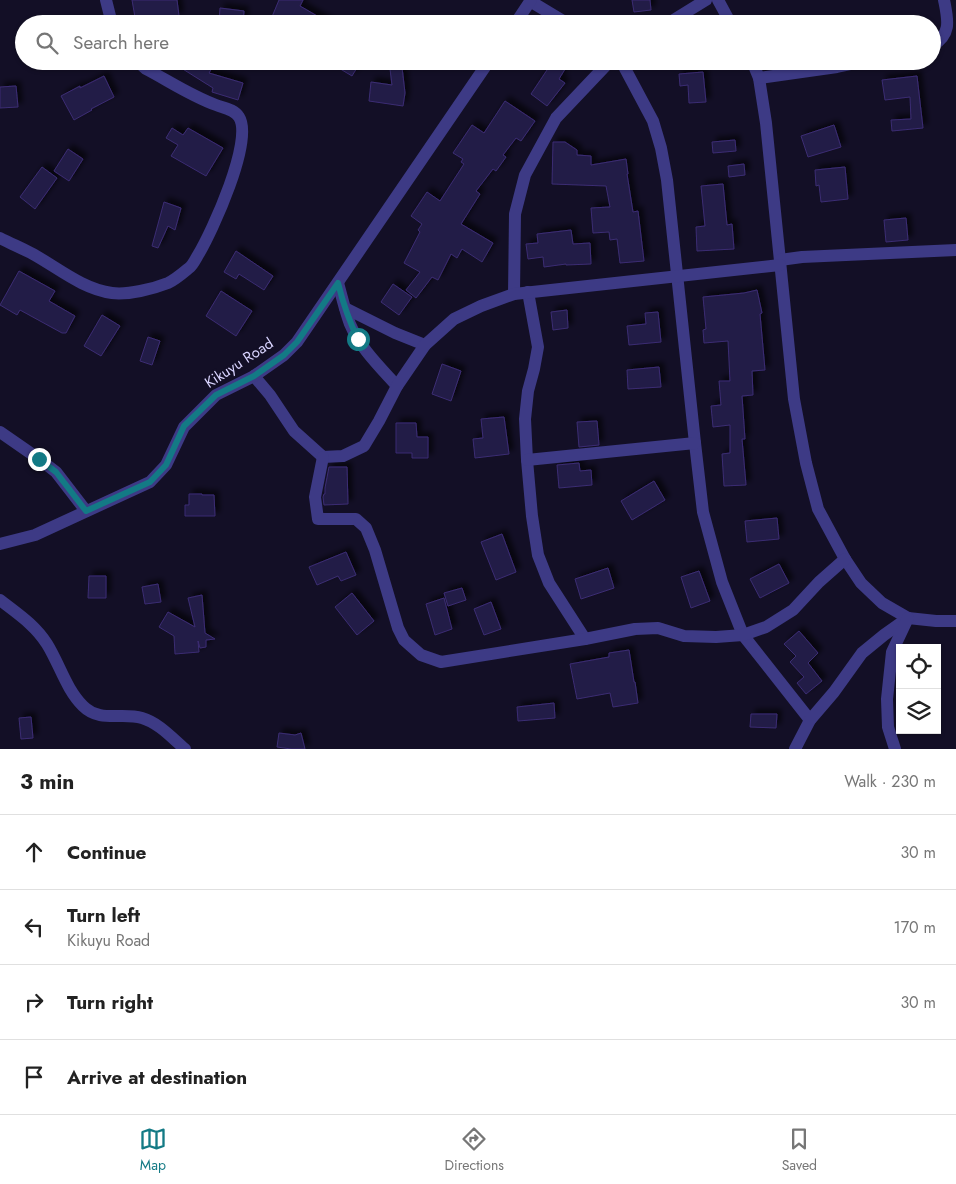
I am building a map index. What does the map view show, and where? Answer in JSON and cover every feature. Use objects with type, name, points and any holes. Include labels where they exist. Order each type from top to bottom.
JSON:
[{"type":"street","points":[[106,0],[110,15]]},
{"type":"street","points":[[521,15],[531,0],[554,15]]},
{"type":"street","points":[[682,15],[706,0]]},
{"type":"street","points":[[718,0],[726,15]]},
{"type":"street","points":[[941,41],[946,34],[948,26],[944,0]]},
{"type":"street","points":[[0,238],[92,287],[113,293],[139,291],[169,282],[191,267],[207,241],[234,172],[241,145],[242,129],[240,118],[234,111],[204,101],[150,70]]},
{"type":"street","name":"Kikuyu Road","points":[[0,544],[35,535],[150,482],[166,465],[184,426],[216,395],[254,376],[284,355],[297,342],[483,70]]},
{"type":"street","points":[[514,294],[515,214],[525,175],[556,118],[601,70]]},
{"type":"street","points":[[626,70],[653,121],[661,148],[667,180],[703,512],[722,582],[743,635],[810,720]]},
{"type":"street","points":[[756,70],[759,78],[766,123],[794,399],[806,463],[818,509],[845,559],[866,588],[882,603],[908,618],[956,621]]},
{"type":"street","points":[[759,78],[821,70]]},
{"type":"street","points":[[254,376],[270,395],[294,430],[323,457],[343,456],[364,446],[397,386],[425,345],[454,319],[481,306],[514,294],[678,276],[780,262],[802,257],[956,250]]},
{"type":"street","points":[[338,283],[351,325],[358,339],[375,362],[397,386]]},
{"type":"street","points":[[528,292],[538,347],[528,391],[526,410],[527,460],[538,555],[549,583],[585,638]]},
{"type":"street","points":[[345,308],[395,333],[425,345]]},
{"type":"street","points":[[0,432],[56,472],[86,511]]},
{"type":"street","points":[[527,460],[695,443]]},
{"type":"street","points":[[323,457],[315,497],[318,519],[356,518],[366,528],[375,550],[398,628],[404,640],[421,655],[441,662],[635,629],[658,628],[684,636],[716,638],[743,635],[766,627],[793,610],[818,582],[845,559]]},
{"type":"street","points":[[0,600],[30,624],[41,637],[69,688],[84,708],[98,716],[139,717],[150,721],[185,749]]},
{"type":"street","points":[[795,749],[810,720],[834,692],[862,653],[908,618]]},
{"type":"street","points":[[895,749],[888,727],[891,661],[892,652],[908,618]]},
{"type":"building","points":[[132,0],[177,0],[179,15],[135,15]]},
{"type":"building","points":[[279,0],[303,0],[300,6],[316,15],[273,15]]},
{"type":"building","points":[[632,0],[650,0],[651,10],[634,12]]},
{"type":"building","points":[[220,8],[244,11],[244,15],[220,15]]},
{"type":"building","points":[[184,70],[211,70],[209,73],[243,83],[238,100],[212,92],[213,88]]},
{"type":"building","points":[[342,70],[356,70],[352,76]]},
{"type":"building","points":[[390,70],[402,70],[405,93],[403,106],[369,101],[371,82],[392,85]]},
{"type":"building","points":[[547,70],[564,70],[559,79],[565,83],[547,106],[531,94]]},
{"type":"building","points":[[703,72],[706,102],[689,103],[688,85],[680,86],[679,74]]},
{"type":"building","points":[[104,76],[114,97],[74,120],[61,96]]},
{"type":"building","points":[[917,76],[923,128],[892,131],[891,120],[911,119],[910,97],[885,100],[882,80]]},
{"type":"building","points":[[16,86],[18,107],[0,108],[0,87]]},
{"type":"building","points":[[505,101],[535,121],[521,141],[516,138],[503,155],[506,157],[496,171],[493,169],[476,191],[480,194],[461,224],[493,243],[482,262],[462,249],[457,258],[451,254],[438,280],[432,277],[416,298],[406,290],[420,272],[404,263],[420,232],[418,230],[422,224],[411,216],[427,192],[440,201],[464,164],[461,162],[463,159],[453,153],[472,125],[484,133]]},
{"type":"building","points":[[834,125],[841,147],[808,157],[801,136]]},
{"type":"building","points":[[172,128],[183,135],[188,128],[223,148],[206,176],[171,156],[178,145],[166,138]]},
{"type":"building","points":[[735,140],[736,151],[713,153],[712,142]]},
{"type":"building","points":[[553,142],[565,142],[577,150],[577,155],[591,156],[591,165],[626,159],[633,212],[638,211],[644,261],[620,263],[617,239],[610,240],[609,232],[593,233],[591,208],[610,207],[606,186],[552,184]]},
{"type":"building","points":[[68,149],[83,159],[69,181],[54,171]]},
{"type":"building","points":[[744,164],[745,175],[729,177],[728,166]]},
{"type":"building","points":[[42,167],[57,178],[35,209],[20,197]]},
{"type":"building","points":[[845,167],[848,199],[821,202],[819,185],[816,186],[815,170]]},
{"type":"building","points":[[723,184],[727,225],[732,224],[734,249],[697,251],[696,227],[705,226],[701,186]]},
{"type":"building","points":[[164,202],[181,208],[175,230],[168,226],[158,248],[152,246]]},
{"type":"building","points":[[906,218],[908,240],[886,242],[884,220]]},
{"type":"building","points":[[571,230],[573,244],[590,243],[591,264],[566,264],[544,267],[543,257],[528,259],[526,244],[538,243],[537,234]]},
{"type":"building","points":[[236,251],[273,276],[264,290],[239,274],[236,279],[224,272]]},
{"type":"building","points":[[19,271],[55,291],[49,301],[75,316],[66,333],[62,333],[20,310],[17,315],[0,305]]},
{"type":"building","points":[[393,284],[412,297],[399,315],[381,302]]},
{"type":"building","points":[[757,290],[762,313],[760,314],[765,370],[752,371],[753,395],[742,396],[745,439],[742,439],[746,485],[724,486],[722,454],[730,453],[730,425],[713,427],[711,406],[721,405],[719,381],[730,381],[728,341],[704,343],[703,330],[706,329],[703,297]]},
{"type":"building","points":[[221,291],[252,311],[236,336],[206,316]]},
{"type":"building","points":[[567,310],[568,328],[553,330],[551,312]]},
{"type":"building","points":[[658,312],[661,342],[629,345],[627,326],[646,324],[645,313]]},
{"type":"building","points":[[102,315],[120,326],[101,356],[84,346]]},
{"type":"building","points":[[148,337],[160,341],[152,365],[140,361]]},
{"type":"building","points":[[442,364],[461,371],[451,401],[432,394]]},
{"type":"building","points":[[659,367],[661,387],[628,389],[627,370]]},
{"type":"building","points":[[504,417],[509,454],[475,458],[473,439],[483,438],[481,419]]},
{"type":"building","points":[[597,421],[599,445],[579,447],[577,422]]},
{"type":"building","points":[[396,423],[416,423],[417,437],[428,437],[428,458],[412,458],[412,453],[396,453]]},
{"type":"building","points":[[579,463],[580,471],[591,470],[592,485],[559,488],[557,465]]},
{"type":"building","points":[[329,467],[347,467],[348,504],[324,505],[323,497]]},
{"type":"building","points":[[654,481],[665,500],[632,520],[621,501]]},
{"type":"building","points":[[189,494],[214,495],[215,516],[185,516],[185,505],[189,505]]},
{"type":"building","points":[[777,518],[779,539],[747,542],[745,521]]},
{"type":"building","points":[[502,534],[516,572],[496,580],[481,542]]},
{"type":"building","points":[[346,552],[356,575],[341,581],[338,576],[317,585],[309,567]]},
{"type":"building","points":[[779,564],[789,583],[760,598],[750,579]]},
{"type":"building","points":[[608,568],[614,588],[581,599],[575,579]]},
{"type":"building","points":[[699,571],[710,601],[691,608],[681,577]]},
{"type":"building","points":[[89,576],[106,576],[106,598],[88,598]]},
{"type":"building","points":[[158,584],[161,602],[145,604],[142,587]]},
{"type":"building","points":[[462,588],[466,600],[448,606],[444,593]]},
{"type":"building","points":[[352,593],[374,621],[357,635],[335,607]]},
{"type":"building","points":[[202,595],[205,633],[215,639],[206,640],[206,647],[200,648],[198,641],[199,652],[175,654],[174,636],[159,627],[168,612],[195,627],[188,598]]},
{"type":"building","points":[[444,598],[452,629],[435,635],[426,604]]},
{"type":"building","points":[[491,602],[501,629],[484,635],[474,609]]},
{"type":"building","points":[[799,631],[818,653],[808,663],[822,681],[806,694],[797,683],[804,677],[790,662],[796,656],[784,644]]},
{"type":"building","points":[[629,650],[638,703],[613,707],[610,693],[577,699],[570,664],[609,657],[609,653]]},
{"type":"building","points":[[554,703],[555,718],[518,721],[517,707]]},
{"type":"building","points":[[751,714],[777,714],[776,728],[750,727]]},
{"type":"building","points":[[31,717],[33,738],[21,739],[19,718]]},
{"type":"building","points":[[279,733],[295,735],[301,733],[305,749],[277,747]]},
{"type":"route","points":[[39,459],[56,472],[86,511],[150,482],[166,465],[184,426],[216,395],[254,376],[284,355],[297,342],[338,283],[351,325],[358,339]]}]
